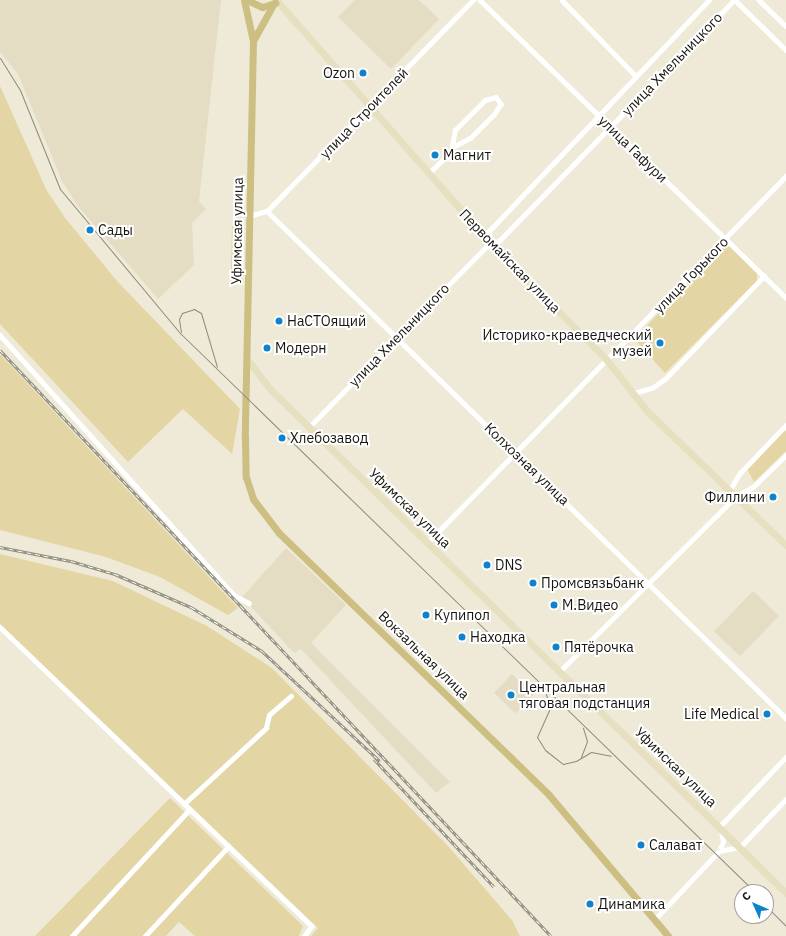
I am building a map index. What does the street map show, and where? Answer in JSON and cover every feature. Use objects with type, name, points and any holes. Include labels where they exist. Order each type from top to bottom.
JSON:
[{"type":"main road","points":[[244,0],[254,40]]},
{"type":"main road","points":[[247,0],[262,7],[276,1]]},
{"type":"main road","points":[[254,40],[276,1]]},
{"type":"main road","name":"Уфимская улица","points":[[248,360],[249,216],[254,40]]},
{"type":"main road","name":"Вокзальная улица","points":[[248,360],[246,477],[253,499],[265,517],[549,795],[668,936]]},
{"type":"street","name":"улица Строителей","points":[[249,216],[267,211],[473,0]]},
{"type":"street","name":"улица Гафури","points":[[480,0],[786,298]]},
{"type":"street","name":"улица Хмельницкого","points":[[490,243],[488,231],[709,0]]},
{"type":"street","name":"улица Хмельницкого","points":[[309,427],[490,243],[499,241],[734,0]]},
{"type":"street","points":[[734,0],[786,50]]},
{"type":"street","points":[[759,0],[786,26]]},
{"type":"street","name":"Первомайская улица","points":[[276,1],[490,243],[606,359],[647,411],[786,545]]},
{"type":"street","points":[[561,1],[636,76]]},
{"type":"street","points":[[428,174],[454,147],[471,138],[495,114],[501,104],[496,97],[485,100],[455,130],[454,147]]},
{"type":"street","name":"улица Горького","points":[[427,543],[786,176]]},
{"type":"street","name":"Колхозная улица","points":[[267,211],[786,718]]},
{"type":"street","points":[[634,393],[652,388],[665,379],[764,276]]},
{"type":"street","points":[[0,335],[234,595],[250,603]]},
{"type":"street","name":"Уфимская улица","points":[[248,360],[309,427],[559,672],[720,826],[786,893]]},
{"type":"street","points":[[730,490],[740,473],[786,425]]},
{"type":"street","points":[[559,672],[736,496],[753,487],[786,455]]},
{"type":"street","points":[[0,627],[189,810],[312,926],[305,936]]},
{"type":"street","points":[[184,804],[266,728],[269,715],[291,696]]},
{"type":"street","points":[[654,920],[719,851],[723,842],[720,826],[786,757]]},
{"type":"street","points":[[719,851],[740,847],[786,798]]},
{"type":"street","points":[[72,936],[189,810]]},
{"type":"street","points":[[145,936],[228,847]]},
{"type":"shaded area","points":[[0,0],[221,0],[199,201],[206,209],[192,223],[194,265],[158,299],[78,206],[62,181],[18,74],[0,52]]},
{"type":"shaded area","points":[[355,0],[419,0],[439,19],[391,69],[338,17]]},
{"type":"shaded area","points":[[0,86],[47,191],[66,219],[117,281],[240,409],[232,454],[183,409],[128,462],[0,324]]},
{"type":"shaded area","points":[[237,221],[244,222],[242,270],[236,274],[231,270],[232,227]]},
{"type":"shaded area","points":[[724,245],[729,245],[757,274],[757,281],[665,373],[634,339]]},
{"type":"shaded area","points":[[0,354],[238,608],[228,615],[160,577],[106,557],[0,530]]},
{"type":"shaded area","points":[[783,431],[786,431],[786,451],[754,482],[747,469]]},
{"type":"shaded area","points":[[286,548],[346,605],[311,643],[450,782],[436,793],[301,649],[294,653],[242,597]]},
{"type":"shaded area","points":[[0,554],[113,581],[207,626],[272,668],[448,846],[512,920],[520,936],[311,936],[318,928],[0,624]]},
{"type":"shaded area","points":[[753,591],[779,616],[740,656],[714,631]]},
{"type":"shaded area","points":[[512,674],[534,695],[516,714],[494,693]]},
{"type":"shaded area","points":[[170,798],[303,926],[299,936],[195,936],[179,922],[166,936],[35,936]]},
{"type":"tram line","points":[[0,58],[20,90],[60,189],[181,334],[747,884]]},
{"type":"tram line","points":[[181,332],[179,319],[182,313],[194,309],[201,313],[217,367]]},
{"type":"tram line","points":[[546,694],[550,708],[537,737],[545,750],[563,764],[576,761],[591,752],[611,756]]},
{"type":"tram line","points":[[581,757],[587,741],[583,728]]},
{"type":"tram line","points":[[774,914],[786,926]]},
{"type":"railway","points":[[0,350],[551,936]]},
{"type":"railway","points":[[0,547],[71,561],[115,574],[191,607],[262,651],[380,761]]},
{"type":"railway","points":[[374,759],[494,887]]},
{"type":"place","name":"Ozon","points":[[363,73]]},
{"type":"place","name":"Магнит","points":[[435,155]]},
{"type":"place","name":"Сады","points":[[90,230]]},
{"type":"place","name":"НаСТОящий","points":[[279,321]]},
{"type":"place","name":"Историко-краеведческий музей","points":[[660,343]]},
{"type":"place","name":"Модерн","points":[[267,348]]},
{"type":"place","name":"Хлебозавод","points":[[282,438]]},
{"type":"place","name":"Филлини","points":[[773,497]]},
{"type":"place","name":"DNS","points":[[487,565]]},
{"type":"place","name":"Промсвязьбанк","points":[[533,583]]},
{"type":"place","name":"М.Видео","points":[[554,605]]},
{"type":"place","name":"Купипол","points":[[426,615]]},
{"type":"place","name":"Находка","points":[[462,637]]},
{"type":"place","name":"Пятёрочка","points":[[556,647]]},
{"type":"place","name":"Центральная тяговая подстанция","points":[[511,695]]},
{"type":"place","name":"Life Medical","points":[[767,714]]},
{"type":"place","name":"Салават","points":[[641,845]]},
{"type":"place","name":"Динамика","points":[[590,904]]}]
